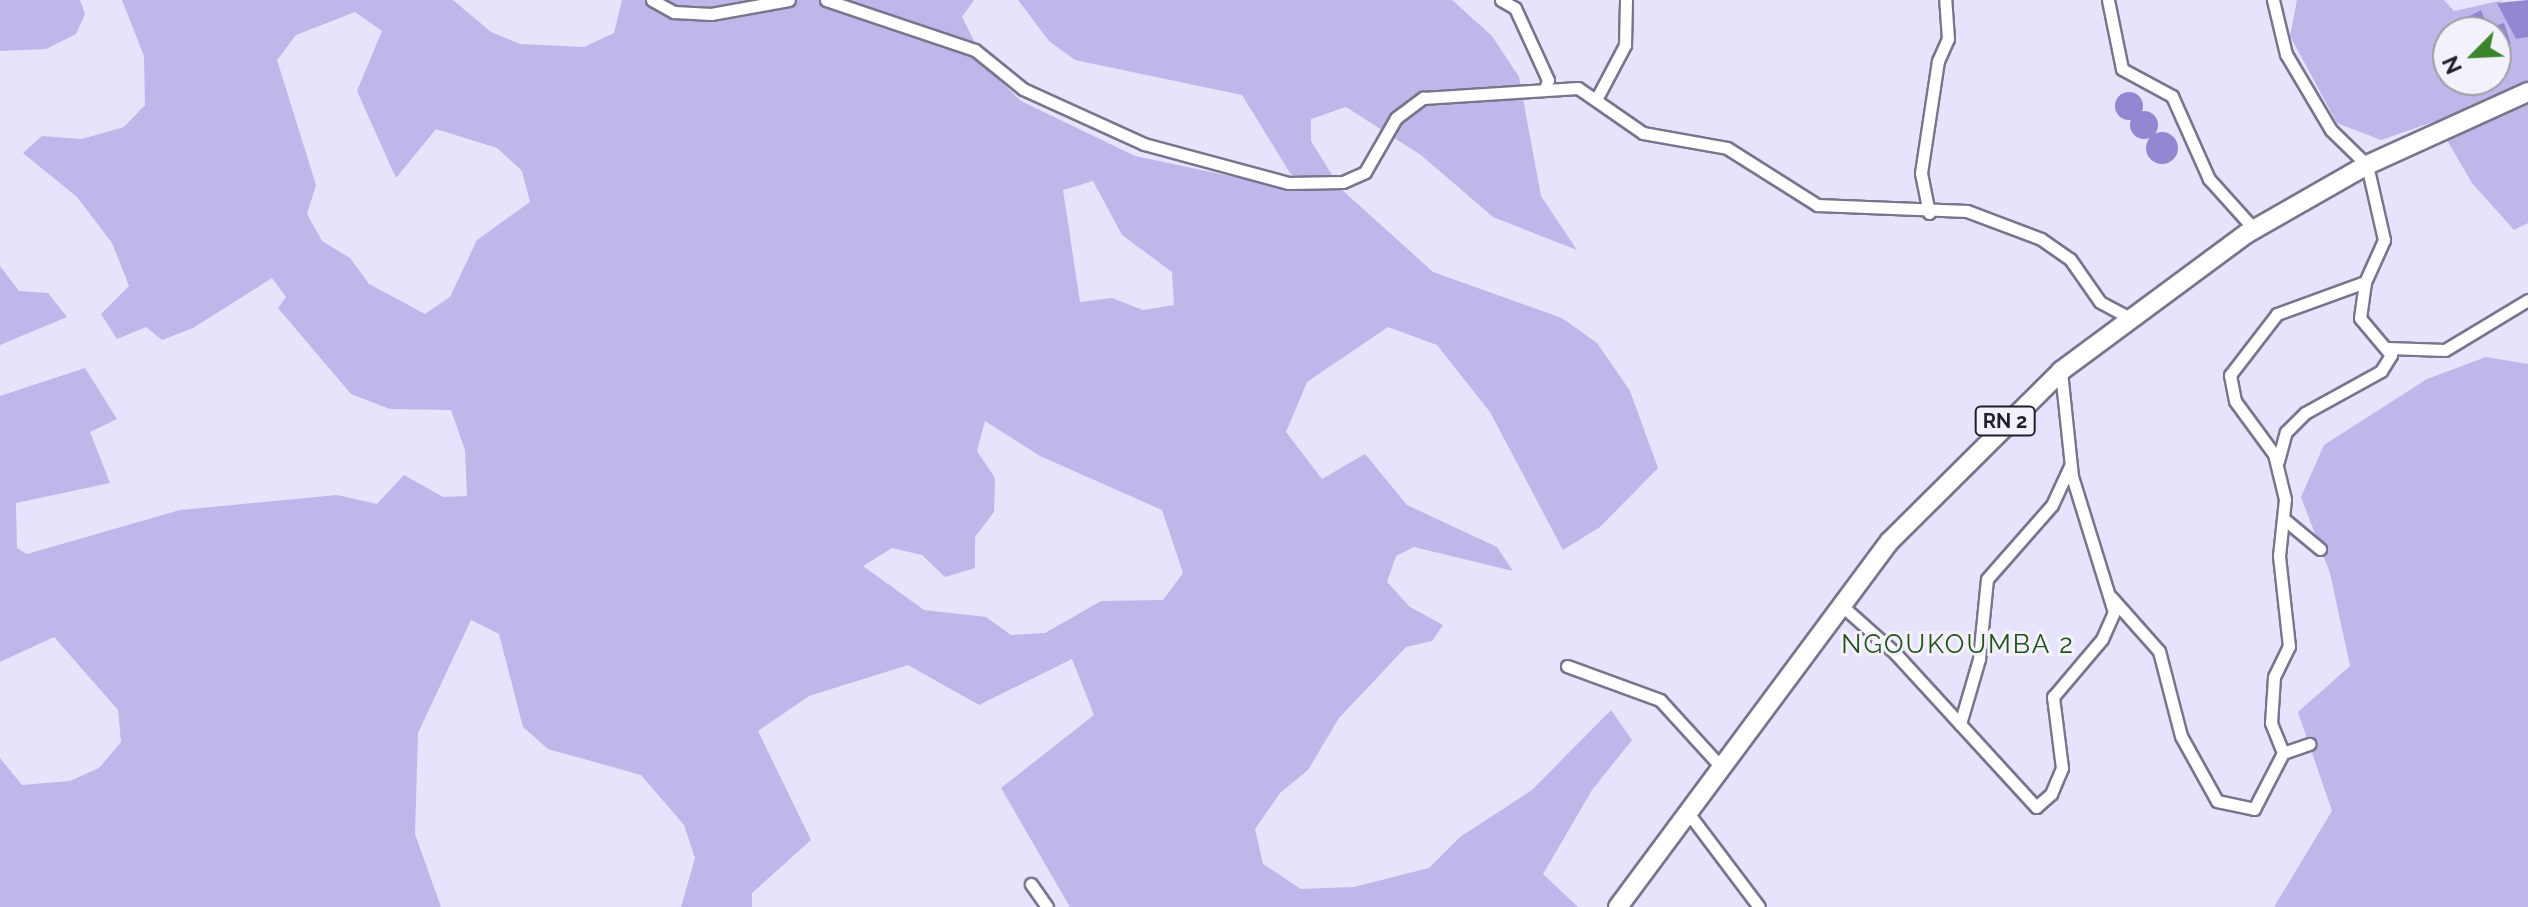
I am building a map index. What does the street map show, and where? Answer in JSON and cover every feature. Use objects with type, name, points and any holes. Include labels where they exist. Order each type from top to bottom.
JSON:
[{"type":"main road","name":"RN 2","points":[[1618,907],[1840,604],[1977,447],[2061,371],[2126,316],[2254,229],[2367,165],[2528,92]]},
{"type":"street","points":[[652,0],[674,12],[711,14],[789,0]]},
{"type":"street","points":[[826,0],[975,50],[1023,89],[1144,144],[1289,183],[1343,182],[1365,172],[1396,118],[1423,98],[1485,99],[1545,89],[1598,96],[1643,133],[1727,148],[1817,205],[1929,213],[1967,211],[2041,239],[2070,259],[2100,302],[2126,316]]},
{"type":"street","points":[[1501,0],[1517,4],[1548,80],[1545,89]]},
{"type":"street","points":[[1598,96],[1625,45],[1626,0]]},
{"type":"street","points":[[1929,213],[1921,173],[1938,61],[1948,39],[1945,0]]},
{"type":"street","points":[[2108,0],[2122,69],[2172,96],[2209,179],[2254,229]]},
{"type":"street","points":[[2273,0],[2286,54],[2331,130],[2367,165],[2384,240],[2365,282],[2360,318],[2388,348],[2445,350],[2528,300]]},
{"type":"street","points":[[2280,471],[2235,401],[2230,375],[2277,314],[2365,282]]},
{"type":"street","points":[[2283,753],[2271,723],[2274,677],[2289,646],[2279,556],[2284,519],[2277,451],[2286,432],[2305,413],[2381,371],[2388,348]]},
{"type":"street","points":[[1840,604],[1960,724],[2036,807],[2042,803],[2062,768],[2053,697],[2102,639],[2114,612],[2071,465],[2061,371]]},
{"type":"street","points":[[1960,724],[1979,659],[1987,579],[2052,505],[2071,465]]},
{"type":"street","points":[[2284,519],[2320,549]]},
{"type":"street","points":[[2111,597],[2159,651],[2181,736],[2217,801],[2254,809],[2283,753],[2309,744]]},
{"type":"street","points":[[1567,666],[1660,700],[1722,768]]},
{"type":"street","points":[[1689,814],[1759,907]]},
{"type":"street","points":[[1031,884],[1047,907]]},
{"type":"shaded area","points":[[0,0],[80,0],[85,14],[76,34],[46,49],[0,51]]},
{"type":"shaded area","points":[[122,0],[453,0],[491,32],[520,44],[584,47],[614,33],[622,0],[974,0],[962,17],[988,69],[1021,101],[1135,156],[1301,191],[1242,95],[1075,60],[1049,41],[1018,0],[1452,0],[1492,36],[1519,77],[1541,196],[1577,250],[1493,217],[1421,155],[1346,107],[1311,119],[1311,141],[1340,188],[1433,272],[1562,318],[1597,343],[1630,391],[1658,468],[1600,527],[1563,550],[1490,412],[1437,345],[1388,327],[1307,382],[1286,432],[1322,479],[1365,454],[1407,505],[1497,547],[1513,571],[1414,547],[1396,556],[1387,582],[1410,607],[1443,625],[1432,641],[1406,647],[1339,718],[1308,770],[1280,793],[1255,829],[1263,864],[1301,889],[1354,887],[1429,868],[1460,837],[1532,790],[1611,710],[1632,740],[1592,790],[1543,874],[1578,907],[1070,907],[1001,788],[1094,715],[1072,659],[979,705],[908,665],[809,696],[758,731],[811,840],[752,893],[752,907],[681,907],[695,858],[684,825],[641,775],[548,749],[523,727],[499,634],[471,620],[418,733],[415,834],[441,907],[0,907],[0,758],[22,785],[70,781],[99,768],[121,742],[118,710],[54,637],[0,662],[0,396],[85,368],[117,419],[90,432],[110,483],[16,503],[17,548],[27,554],[180,510],[337,495],[377,504],[404,475],[443,497],[467,496],[465,450],[451,410],[390,409],[351,394],[278,308],[286,297],[272,278],[193,328],[162,340],[146,327],[117,339],[101,314],[129,286],[112,243],[77,197],[23,153],[42,136],[82,139],[124,127],[145,105],[144,56]],"holes":[[[355,12],[382,31],[357,91],[396,178],[436,129],[497,148],[522,171],[530,202],[477,240],[450,297],[425,314],[369,284],[350,258],[322,241],[307,214],[316,185],[277,60],[296,35]],[[1093,181],[1122,235],[1172,272],[1174,305],[1143,310],[1112,298],[1080,302],[1063,190]],[[985,421],[1040,456],[1162,510],[1183,573],[1163,600],[1101,601],[1045,633],[1011,635],[986,617],[924,610],[863,566],[892,548],[922,555],[945,577],[975,568],[975,537],[994,512],[995,478],[977,451]]]},
{"type":"shaded area","points":[[2297,0],[2444,0],[2454,11],[2504,0],[2498,3],[2504,16],[2484,16],[2481,10],[2469,16],[2432,16],[2432,96],[2512,96],[2512,31],[2516,39],[2528,37],[2528,223],[2514,230],[2472,183],[2436,121],[2381,140],[2337,123],[2290,36]]},
{"type":"shaded area","points":[[2528,0],[2528,37],[2516,39],[2512,31],[2512,16],[2504,16],[2497,3]]},
{"type":"shaded area","points":[[2481,10],[2484,16],[2469,16]]},
{"type":"shaded area","points":[[2129,92],[2139,96],[2143,106],[2139,116],[2129,120],[2119,116],[2115,106],[2119,96]]},
{"type":"shaded area","points":[[2144,111],[2154,115],[2158,125],[2154,135],[2144,139],[2134,135],[2130,125],[2134,115]]},
{"type":"shaded area","points":[[2162,132],[2173,137],[2178,148],[2173,159],[2162,164],[2151,159],[2146,148],[2151,137]]},
{"type":"shaded area","points":[[0,266],[19,291],[48,293],[67,317],[0,345]]},
{"type":"shaded area","points":[[2486,357],[2528,364],[2528,907],[2274,907],[2332,811],[2298,712],[2350,666],[2330,573],[2301,497],[2324,445],[2427,379]]},
{"type":"district","name":"NGOUKOUMBA 2","points":[[1958,645]]}]
